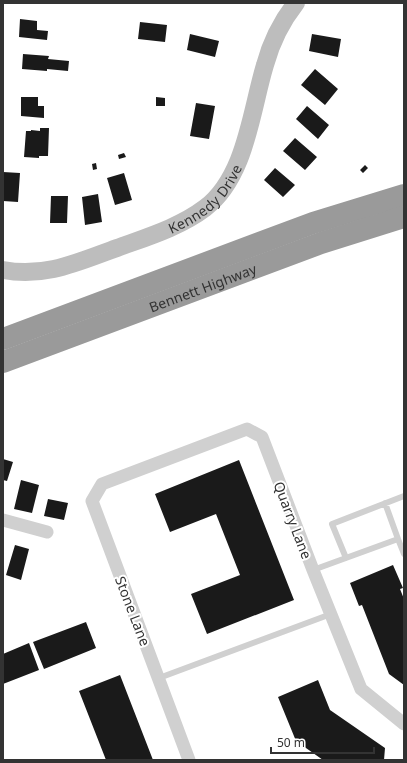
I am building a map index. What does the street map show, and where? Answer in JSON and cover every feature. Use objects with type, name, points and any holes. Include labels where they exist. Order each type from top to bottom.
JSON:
[{"type":"highway","name":"Bennett Highway","points":[[3,340],[313,223],[404,195]]},
{"type":"highway","name":"Bennett Highway","points":[[3,362],[315,245],[404,217]]},
{"type":"street","name":"Kennedy Drive","points":[[3,270],[30,273],[50,270],[67,265],[134,242],[181,222],[198,213],[213,201],[229,181],[239,162],[269,52],[280,27],[296,3]]},
{"type":"street","name":"Quarry Lane","points":[[123,476],[247,429],[262,437],[360,690],[404,724]]},
{"type":"street","name":"Stone Lane","points":[[123,476],[102,484],[92,501],[190,760]]},
{"type":"street","points":[[3,520],[47,532]]},
{"type":"lane","points":[[346,558],[332,524],[404,496]]},
{"type":"lane","points":[[385,503],[404,554]]},
{"type":"lane","points":[[313,570],[398,539]]},
{"type":"lane","points":[[158,678],[331,614]]},
{"type":"building","points":[[20,19],[37,21],[37,30],[48,31],[47,40],[19,37]]},
{"type":"building","points":[[140,22],[167,25],[165,42],[138,39]]},
{"type":"building","points":[[190,34],[219,41],[215,57],[187,50]]},
{"type":"building","points":[[312,34],[341,39],[338,57],[309,51]]},
{"type":"building","points":[[23,54],[49,56],[48,59],[69,61],[68,71],[22,69]]},
{"type":"building","points":[[315,69],[338,89],[325,105],[301,85]]},
{"type":"building","points":[[21,97],[38,97],[38,106],[44,106],[44,118],[21,116]]},
{"type":"building","points":[[156,97],[165,98],[165,106],[156,106]]},
{"type":"building","points":[[196,103],[215,106],[209,139],[190,136]]},
{"type":"building","points":[[307,106],[329,125],[318,139],[296,119]]},
{"type":"building","points":[[40,128],[49,128],[48,156],[39,156],[39,158],[24,157],[26,131],[40,131]]},
{"type":"building","points":[[295,138],[317,157],[305,170],[283,151]]},
{"type":"building","points":[[124,153],[126,157],[119,159],[118,155]]},
{"type":"building","points":[[96,163],[97,169],[93,170],[92,164]]},
{"type":"building","points":[[365,165],[368,168],[363,173],[360,170]]},
{"type":"building","points":[[275,168],[295,185],[283,197],[264,180]]},
{"type":"building","points":[[3,172],[20,173],[18,202],[3,201]]},
{"type":"building","points":[[124,173],[132,200],[115,205],[107,178]]},
{"type":"building","points":[[98,194],[102,222],[85,225],[82,197]]},
{"type":"building","points":[[51,196],[68,196],[67,223],[50,223]]},
{"type":"building","points":[[3,459],[13,462],[7,481],[3,480]]},
{"type":"building","points":[[239,460],[294,600],[207,634],[191,594],[240,575],[216,514],[170,532],[155,494]]},
{"type":"building","points":[[21,480],[39,485],[32,513],[14,509]]},
{"type":"building","points":[[48,499],[68,503],[64,520],[44,516]]},
{"type":"building","points":[[15,545],[29,549],[21,580],[6,575]]},
{"type":"building","points":[[393,565],[403,588],[400,589],[404,599],[404,685],[389,674],[362,605],[359,606],[350,583]]},
{"type":"building","points":[[86,622],[96,648],[44,669],[33,642]]},
{"type":"building","points":[[29,643],[39,670],[3,684],[3,654]]},
{"type":"building","points":[[120,675],[153,760],[106,760],[79,691]]},
{"type":"building","points":[[318,680],[330,710],[385,748],[384,760],[323,760],[296,741],[278,697]]}]
